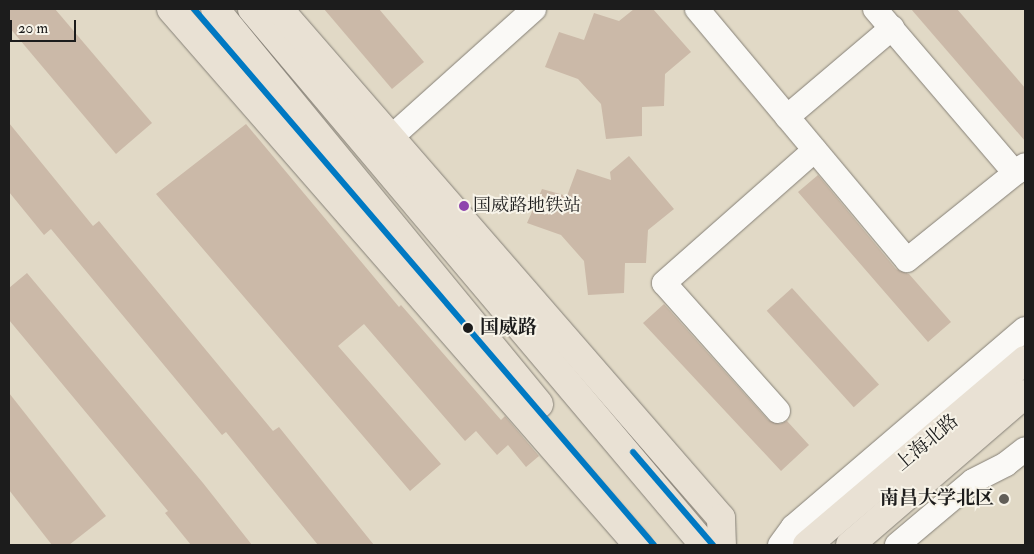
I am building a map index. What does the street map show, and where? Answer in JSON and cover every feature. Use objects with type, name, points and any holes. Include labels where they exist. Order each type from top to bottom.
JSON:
[{"type":"main road","points":[[171,9],[638,545]]},
{"type":"main road","points":[[215,9],[655,545]]},
{"type":"main road","points":[[252,9],[382,145],[721,518],[722,545]]},
{"type":"main road","points":[[279,9],[382,145],[704,545]]},
{"type":"main road","name":"上海北路","points":[[807,545],[1025,360]]},
{"type":"main road","name":"上海北路","points":[[850,545],[1025,394]]},
{"type":"street","points":[[382,145],[534,9]]},
{"type":"street","points":[[697,9],[907,260],[1020,169],[875,9]]},
{"type":"street","points":[[787,117],[892,28]]},
{"type":"street","points":[[778,411],[664,283],[815,150]]},
{"type":"street","points":[[780,545],[792,527],[1025,329]]},
{"type":"street","points":[[897,545],[973,481],[1006,464],[1025,449]]},
{"type":"building","points":[[9,9],[55,9],[152,123],[116,154],[9,27]]},
{"type":"building","points":[[324,9],[379,9],[424,62],[392,89]]},
{"type":"building","points":[[634,9],[653,9],[691,52],[665,74],[664,106],[642,107],[642,136],[606,139],[601,104],[578,79],[545,67],[559,32],[584,40],[594,13],[619,21]]},
{"type":"building","points":[[911,9],[957,9],[1025,88],[1025,141]]},
{"type":"building","points":[[9,123],[93,226],[99,221],[273,431],[279,427],[374,545],[318,545],[226,432],[222,435],[51,229],[44,235],[9,192]]},
{"type":"building","points":[[246,124],[399,307],[401,305],[501,420],[505,416],[539,456],[526,467],[508,445],[497,455],[476,431],[465,441],[364,324],[338,346],[441,464],[410,491],[156,194]]},
{"type":"building","points":[[629,156],[674,209],[648,230],[646,263],[625,263],[624,293],[588,295],[584,261],[561,235],[527,223],[542,189],[567,196],[577,169],[611,180],[610,172]]},
{"type":"building","points":[[818,175],[896,269],[909,274],[951,322],[928,342],[798,192]]},
{"type":"building","points":[[27,273],[203,483],[252,545],[191,545],[165,513],[168,511],[9,320],[9,288]]},
{"type":"building","points":[[792,288],[879,385],[854,407],[767,311]]},
{"type":"building","points":[[664,304],[768,420],[780,424],[787,421],[809,445],[781,471],[643,323]]},
{"type":"building","points":[[9,393],[106,516],[69,545],[52,545],[9,490]]},
{"type":"transit line","points":[[194,9],[654,545]]},
{"type":"transit line","points":[[633,452],[713,545]]},
{"type":"place","name":"国威路地铁站","points":[[464,206]]},
{"type":"place","name":"国威路","points":[[468,328]]},
{"type":"place","name":"南昌大学北区","points":[[1004,499]]}]
